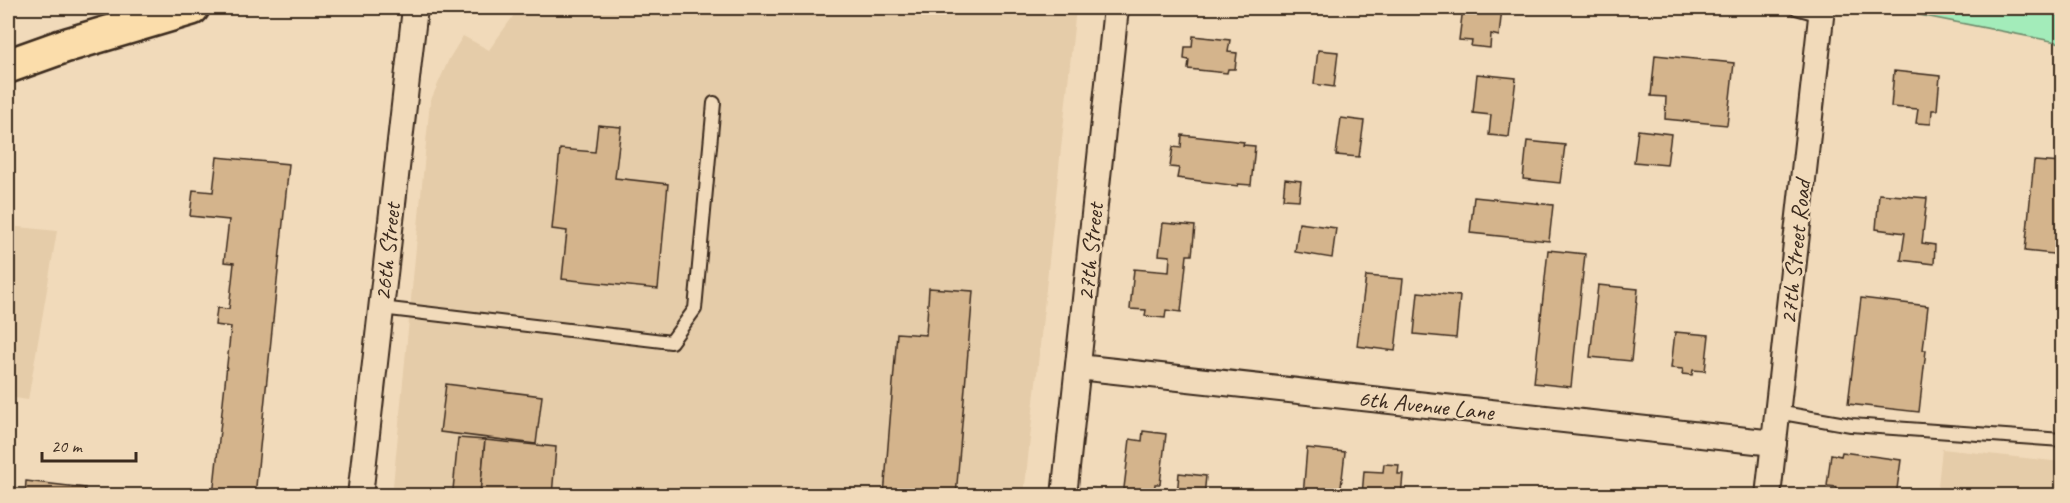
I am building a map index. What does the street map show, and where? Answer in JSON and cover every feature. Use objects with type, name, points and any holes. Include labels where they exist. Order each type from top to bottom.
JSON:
[{"type":"main road","points":[[8,66],[63,46],[192,8]]},
{"type":"street","name":"26th Street","points":[[360,495],[415,8]]},
{"type":"street","name":"27th Street","points":[[1064,495],[1116,8]]},
{"type":"street","name":"27th Street Road","points":[[1768,495],[1822,11]]},
{"type":"street","name":"6th Avenue Lane","points":[[1078,367],[1774,443]]},
{"type":"lane","points":[[1796,8],[1822,11]]},
{"type":"lane","points":[[381,308],[671,342],[695,309],[714,103]]},
{"type":"lane","points":[[1778,412],[1851,425],[2062,440]]},
{"type":"shaded area","points":[[519,8],[1076,8],[1024,495],[392,496],[430,102],[449,59],[463,36],[489,50]]},
{"type":"shaded area","points":[[8,219],[9,226],[57,231],[28,400],[8,397]]},
{"type":"shaded area","points":[[1942,449],[2062,462],[2062,495],[1937,495]]},
{"type":"green space","points":[[1884,8],[2062,8],[2062,43]]},
{"type":"building","points":[[1463,8],[1502,8],[1499,36],[1491,34],[1490,48],[1471,46],[1472,41],[1459,40]]},
{"type":"building","points":[[1193,36],[1230,40],[1228,52],[1237,53],[1235,69],[1228,69],[1227,73],[1188,69],[1189,60],[1184,59],[1185,47],[1192,47]]},
{"type":"building","points":[[1318,50],[1338,52],[1334,87],[1314,84]]},
{"type":"building","points":[[1655,55],[1734,63],[1727,125],[1665,119],[1666,97],[1651,96]]},
{"type":"building","points":[[1894,71],[1940,76],[1937,110],[1932,110],[1931,124],[1916,123],[1918,109],[1891,107]]},
{"type":"building","points":[[1477,74],[1516,78],[1509,137],[1489,135],[1491,115],[1473,113]]},
{"type":"building","points":[[1341,118],[1364,121],[1359,157],[1336,155]]},
{"type":"building","points":[[598,125],[621,127],[615,178],[668,184],[658,289],[562,279],[567,231],[552,229],[560,149],[595,152]]},
{"type":"building","points":[[1638,130],[1671,134],[1667,165],[1634,162]]},
{"type":"building","points":[[1182,135],[1244,142],[1243,145],[1255,146],[1251,185],[1238,184],[1238,186],[1177,178],[1179,168],[1170,167],[1173,147],[1181,148]]},
{"type":"building","points":[[1527,141],[1565,145],[1560,183],[1523,179]]},
{"type":"building","points":[[217,157],[289,164],[255,496],[213,496],[231,327],[215,325],[217,308],[229,309],[234,263],[224,262],[229,220],[190,216],[193,190],[213,192]]},
{"type":"building","points":[[2034,161],[2062,163],[2062,255],[2025,251]]},
{"type":"building","points":[[1285,179],[1301,181],[1299,200],[1283,199]]},
{"type":"building","points":[[1879,194],[1927,198],[1922,243],[1935,245],[1934,264],[1901,260],[1905,233],[1876,229]]},
{"type":"building","points":[[1474,197],[1553,205],[1549,241],[1470,233]]},
{"type":"building","points":[[1163,223],[1195,226],[1192,255],[1187,255],[1181,312],[1166,310],[1165,318],[1145,316],[1146,310],[1130,309],[1134,269],[1169,272],[1170,256],[1159,255]]},
{"type":"building","points":[[1299,223],[1336,228],[1332,258],[1295,252]]},
{"type":"building","points":[[1548,250],[1585,254],[1571,387],[1534,383]]},
{"type":"building","points":[[1366,276],[1403,279],[1395,351],[1357,346]]},
{"type":"building","points":[[1598,285],[1638,289],[1631,361],[1590,357]]},
{"type":"building","points":[[929,288],[973,291],[956,496],[884,496],[897,333],[926,335]]},
{"type":"building","points":[[1418,292],[1460,296],[1456,338],[1414,334]]},
{"type":"building","points":[[1861,298],[1928,306],[1919,412],[1848,404]]},
{"type":"building","points":[[1675,332],[1709,335],[1705,371],[1693,370],[1692,375],[1682,374],[1683,369],[1671,368]]},
{"type":"building","points":[[446,384],[542,396],[536,444],[440,432]]},
{"type":"building","points":[[1143,431],[1166,434],[1160,484],[1155,484],[1154,496],[1123,496],[1130,439],[1142,441]]},
{"type":"building","points":[[458,438],[485,440],[480,494],[453,490]]},
{"type":"building","points":[[485,440],[556,447],[552,496],[480,494]]},
{"type":"building","points":[[1307,448],[1345,452],[1340,496],[1303,496]]},
{"type":"building","points":[[1842,452],[1901,460],[1896,496],[1857,496],[1857,493],[1827,486],[1831,454],[1841,456]]},
{"type":"building","points":[[1384,464],[1399,465],[1398,474],[1403,474],[1401,496],[1362,496],[1364,471],[1383,472]]},
{"type":"building","points":[[1179,473],[1206,476],[1204,496],[1177,496]]},
{"type":"building","points":[[26,481],[85,488],[84,496],[25,496]]}]
